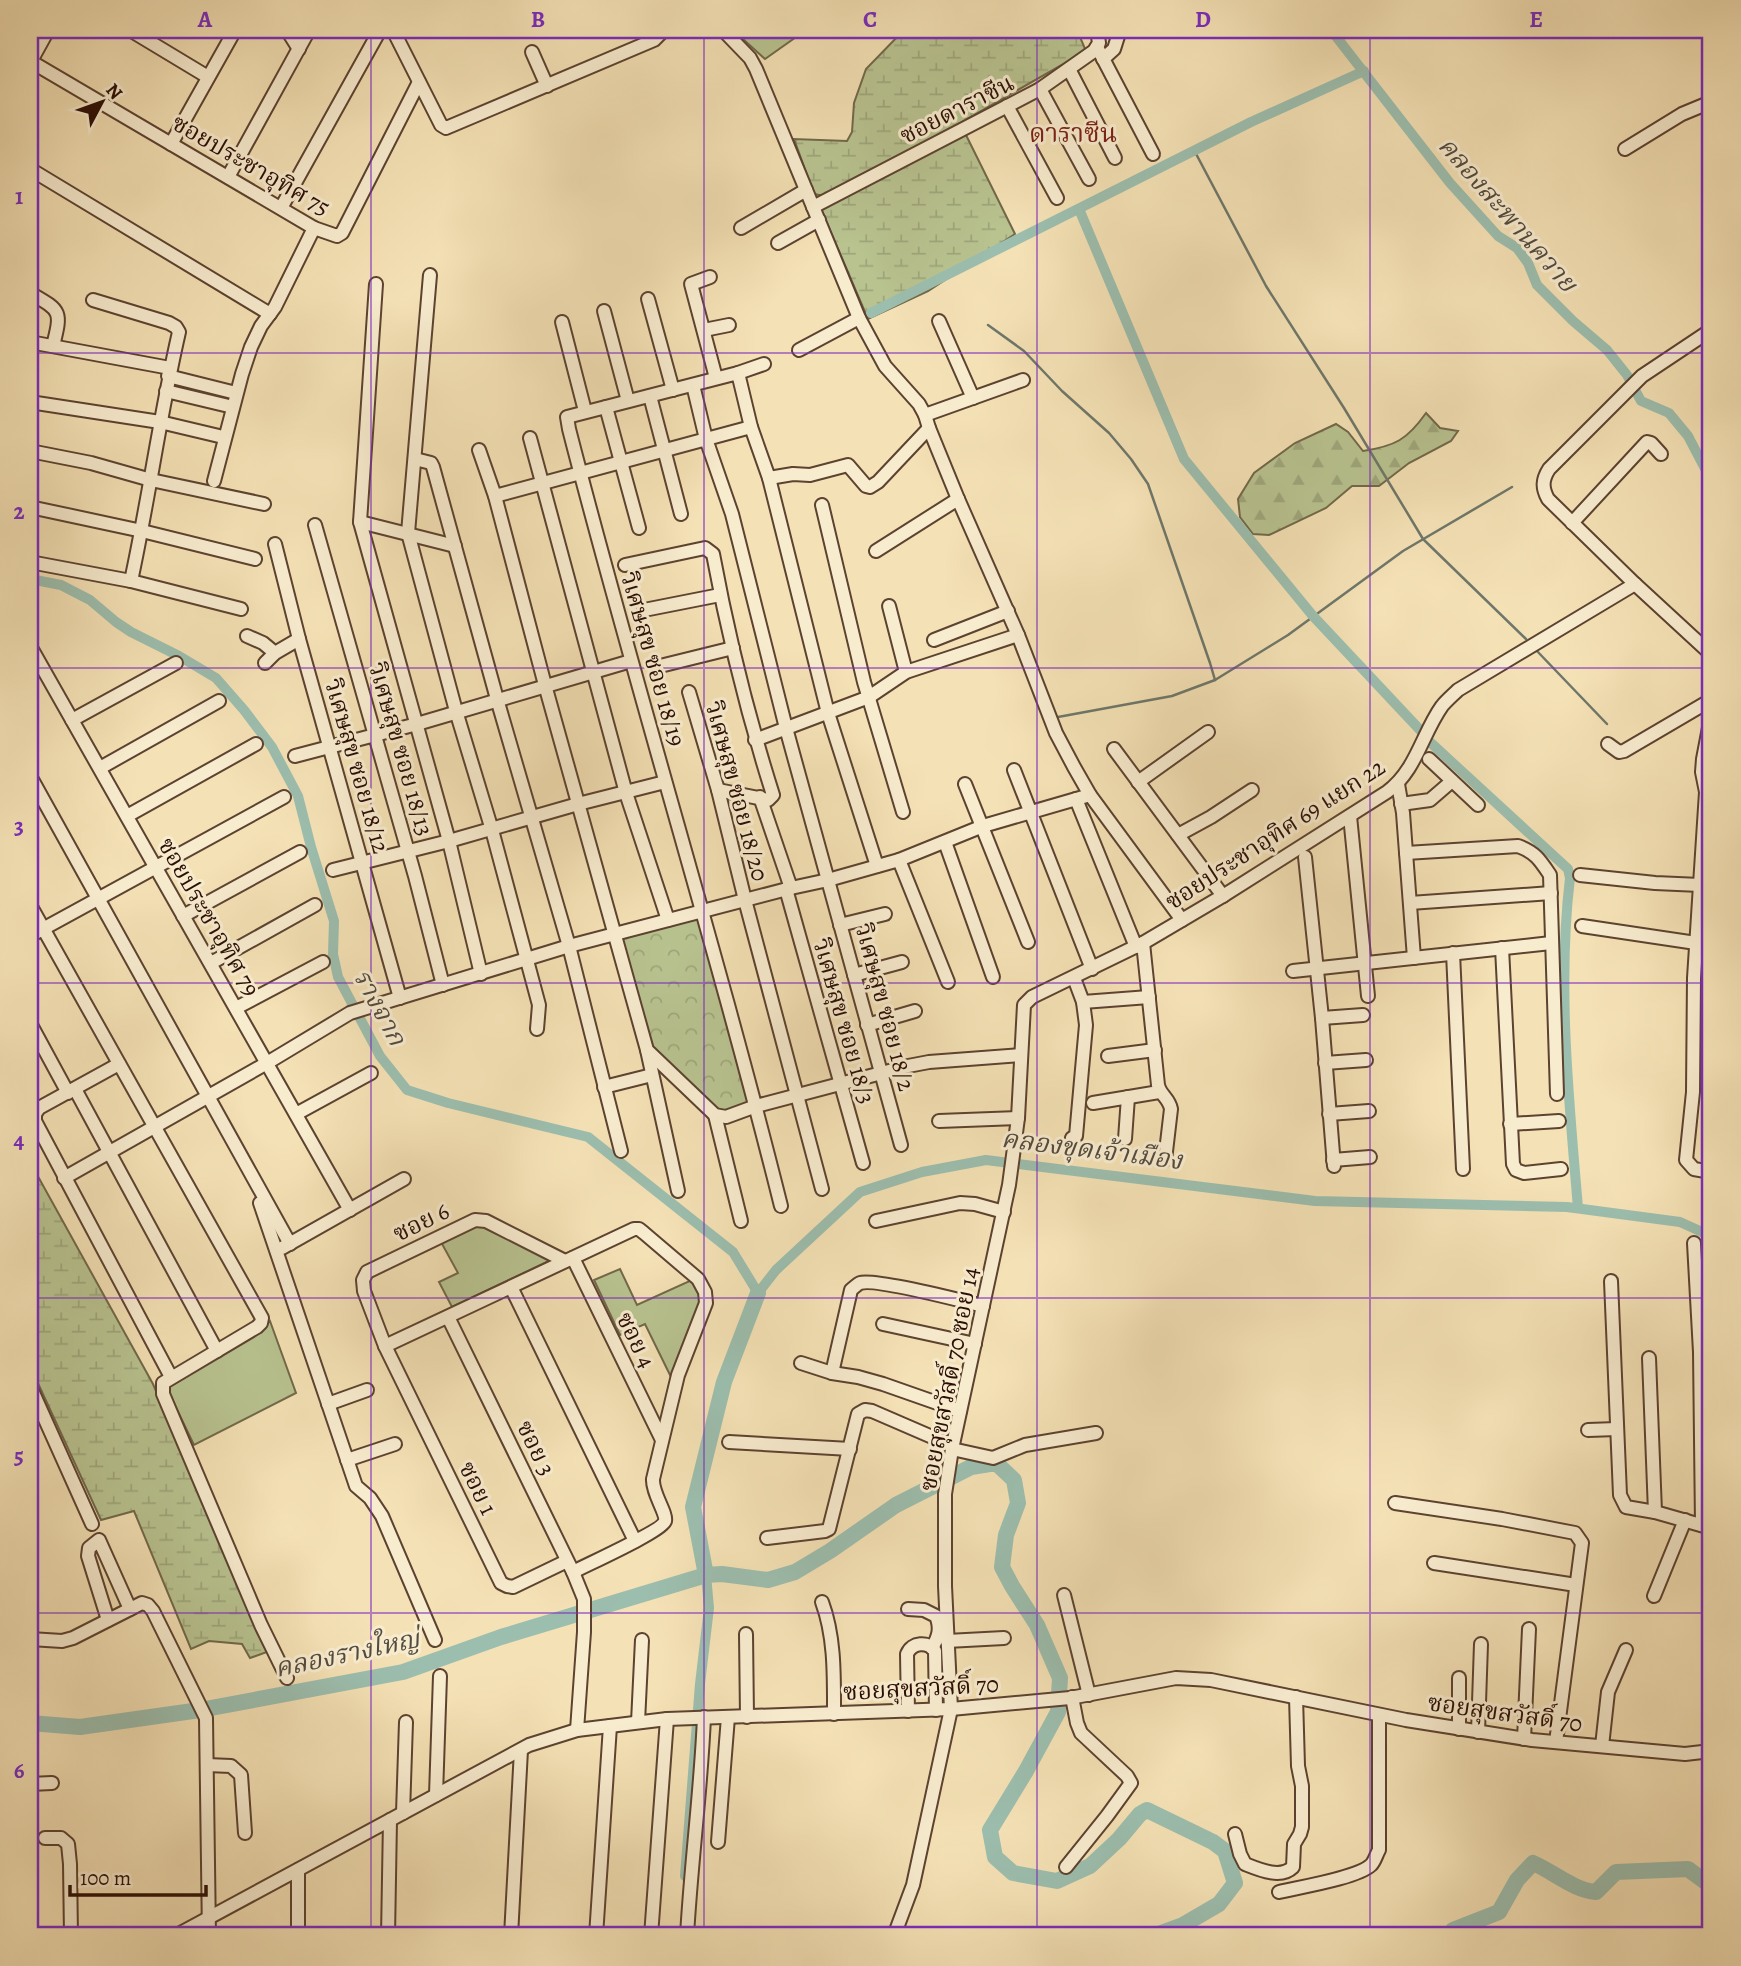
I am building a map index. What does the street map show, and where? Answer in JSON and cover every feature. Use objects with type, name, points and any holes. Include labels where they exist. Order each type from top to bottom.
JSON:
[{"type":"street","points":[[130,30],[208,77]]},
{"type":"street","points":[[171,144],[235,30]]},
{"type":"street","points":[[287,30],[299,49]]},
{"type":"street","points":[[228,177],[309,30]]},
{"type":"street","points":[[281,208],[380,30]]},
{"type":"street","points":[[393,30],[441,124],[446,128],[654,40],[664,30]]},
{"type":"street","points":[[723,30],[750,58],[859,318],[885,366],[919,404],[1018,635],[1056,733],[1073,767],[1090,795],[1182,920]]},
{"type":"street","points":[[1097,30],[1100,53],[1153,154]]},
{"type":"street","name":"ซอยดาราซีน","points":[[813,207],[1040,89],[1094,51],[1100,53],[1114,49],[1121,30]]},
{"type":"street","points":[[30,61],[47,32]]},
{"type":"street","points":[[532,52],[547,86]]},
{"type":"street","name":"ซอยประชาอุทิศ 75","points":[[30,61],[314,228],[333,235],[342,233],[419,82]]},
{"type":"street","points":[[1069,69],[1115,158]]},
{"type":"street","points":[[1040,89],[1088,179]]},
{"type":"street","points":[[1625,149],[1682,114],[1711,102]]},
{"type":"street","points":[[1007,106],[1056,198]]},
{"type":"street","points":[[30,169],[270,314]]},
{"type":"street","points":[[741,228],[806,190]]},
{"type":"street","points":[[778,243],[819,220]]},
{"type":"street","points":[[214,481],[236,393],[251,347],[314,228]]},
{"type":"street","points":[[430,275],[408,533],[539,1005],[537,1029]]},
{"type":"street","points":[[709,277],[691,284],[716,378]]},
{"type":"street","points":[[376,284],[360,522],[449,841],[481,974]]},
{"type":"street","points":[[30,293],[53,306],[57,312],[59,320],[53,346]]},
{"type":"street","points":[[648,299],[673,390]]},
{"type":"street","points":[[93,300],[176,327],[179,332],[169,372],[131,581]]},
{"type":"street","points":[[604,312],[628,401]]},
{"type":"street","points":[[799,350],[859,318]]},
{"type":"street","points":[[939,321],[973,398]]},
{"type":"street","points":[[562,322],[585,411],[693,385],[764,364]]},
{"type":"street","points":[[704,330],[729,325]]},
{"type":"street","points":[[1711,330],[1642,376],[1544,477],[1544,492],[1548,499],[1711,654]]},
{"type":"street","points":[[30,342],[169,372],[236,393]]},
{"type":"street","points":[[738,373],[751,427],[769,478],[828,713],[877,866]]},
{"type":"street","points":[[769,478],[793,474],[810,475],[848,465],[862,482],[870,487],[878,482],[927,421],[973,398],[1023,380]]},
{"type":"street","name":"วิเศษสุข ซอย 18/2","points":[[693,385],[706,439],[732,514],[786,728],[901,1145]]},
{"type":"street","points":[[166,391],[233,407]]},
{"type":"street","points":[[650,396],[681,514]]},
{"type":"street","points":[[30,402],[160,422],[219,436]]},
{"type":"street","points":[[606,407],[639,528]]},
{"type":"street","name":"วิเศษสุข ซอย 18/19","points":[[585,411],[568,417],[580,473],[703,911],[781,1206]]},
{"type":"street","points":[[495,496],[751,427]]},
{"type":"street","points":[[530,438],[626,793],[668,920]]},
{"type":"street","points":[[1572,523],[1647,442],[1661,454]]},
{"type":"street","points":[[479,450],[495,496],[615,934],[646,1050],[678,1191]]},
{"type":"street","points":[[30,451],[264,504]]},
{"type":"street","points":[[415,459],[431,463],[433,467],[569,946],[621,1151]]},
{"type":"street","points":[[876,551],[958,499]]},
{"type":"street","points":[[822,505],[864,682],[903,812]]},
{"type":"street","points":[[30,507],[255,559]]},
{"type":"street","points":[[360,522],[455,546]]},
{"type":"street","name":"วิเศษสุข ซอย 18/13","points":[[315,525],[408,851],[443,985]]},
{"type":"street","name":"วิเศษสุข ซอย 18/12","points":[[275,544],[400,998]]},
{"type":"street","points":[[625,565],[705,548],[713,554],[720,595],[755,740],[773,795],[768,800],[718,790]]},
{"type":"street","points":[[30,562],[131,581],[241,609]]},
{"type":"street","name":"ซอยประชาอุทิศ 69 แยก 22","points":[[1009,1185],[1018,1118],[1024,1004],[1032,997],[1140,945],[1398,784],[1442,706],[1458,690],[1635,584]]},
{"type":"street","points":[[644,610],[720,595]]},
{"type":"street","points":[[889,606],[906,672]]},
{"type":"street","points":[[933,640],[1008,611]]},
{"type":"street","points":[[755,740],[869,697],[906,672],[1018,635]]},
{"type":"street","points":[[247,636],[263,643],[275,653]]},
{"type":"street","points":[[265,663],[275,653],[299,639]]},
{"type":"street","name":"ซอยประชาอุทิศ 79","points":[[30,646],[350,1210]]},
{"type":"street","points":[[656,667],[733,648]]},
{"type":"street","points":[[295,756],[416,724],[631,661]]},
{"type":"street","points":[[72,720],[176,663]]},
{"type":"street","name":"วิเศษสุข ซอย 18/20","points":[[689,692],[718,790],[822,1189]]},
{"type":"street","points":[[1608,744],[1616,750],[1624,751],[1711,700]]},
{"type":"street","points":[[100,768],[219,701]]},
{"type":"street","points":[[1711,718],[1703,760],[1707,777],[1696,943],[1693,1092],[1686,1160],[1694,1169],[1711,1172]]},
{"type":"street","points":[[1138,782],[1208,732]]},
{"type":"street","points":[[127,816],[256,744]]},
{"type":"street","points":[[1114,749],[1223,895]]},
{"type":"street","points":[[1429,759],[1478,805]]},
{"type":"street","points":[[1014,770],[1091,969]]},
{"type":"street","points":[[30,776],[290,1244]]},
{"type":"street","points":[[1401,804],[1430,800],[1452,780]]},
{"type":"street","points":[[333,870],[665,782]]},
{"type":"street","points":[[965,783],[1028,942]]},
{"type":"street","points":[[1398,784],[1414,958]]},
{"type":"street","points":[[1178,835],[1252,790]]},
{"type":"street","points":[[64,1178],[346,1015],[569,946],[877,866],[983,826],[1090,795]]},
{"type":"street","points":[[30,936],[284,797]]},
{"type":"street","name":"วิเศษสุข ซอย 18/3","points":[[760,797],[863,1163]]},
{"type":"street","points":[[1076,799],[1140,945],[1149,997],[1159,1093],[1170,1102],[1171,1109],[1165,1160]]},
{"type":"street","points":[[1350,816],[1368,996]]},
{"type":"street","points":[[945,842],[993,977]]},
{"type":"street","points":[[1406,853],[1518,846],[1530,851],[1550,875],[1557,1094]]},
{"type":"street","points":[[183,916],[300,852]]},
{"type":"street","points":[[1305,857],[1322,1018],[1333,1163],[1370,1157]]},
{"type":"street","points":[[899,859],[948,982]]},
{"type":"street","points":[[1580,875],[1700,885]]},
{"type":"street","points":[[1410,903],[1551,893]]},
{"type":"street","points":[[30,905],[262,1318],[257,1327],[171,1377],[163,1384],[163,1394],[261,1625],[287,1678]]},
{"type":"street","points":[[211,963],[315,905]]},
{"type":"street","points":[[840,925],[885,914]]},
{"type":"street","points":[[1582,926],[1696,943]]},
{"type":"street","points":[[1293,971],[1551,943]]},
{"type":"street","points":[[1502,948],[1513,1164],[1516,1170],[1524,1173],[1561,1169]]},
{"type":"street","points":[[1453,953],[1463,1169]]},
{"type":"street","points":[[236,1008],[323,962]]},
{"type":"street","points":[[854,975],[902,962]]},
{"type":"street","points":[[1072,1138],[1076,1136],[1086,1025],[1083,1002],[1074,978]]},
{"type":"street","points":[[1083,1002],[1149,997]]},
{"type":"street","points":[[867,1025],[915,1011]]},
{"type":"street","points":[[1322,1018],[1363,1014]]},
{"type":"street","points":[[30,1023],[109,1152],[217,1351]]},
{"type":"street","points":[[646,1050],[715,1115],[741,1221]]},
{"type":"street","points":[[1108,1056],[1155,1050]]},
{"type":"street","points":[[715,1115],[726,1117],[929,1062],[1020,1055]]},
{"type":"street","points":[[1325,1063],[1366,1060]]},
{"type":"street","points":[[119,1064],[39,1108],[35,1121],[171,1377]]},
{"type":"street","points":[[296,1114],[370,1073]]},
{"type":"street","points":[[604,1087],[652,1075]]},
{"type":"street","points":[[1093,1103],[1159,1093]]},
{"type":"street","points":[[1125,1139],[1128,1097]]},
{"type":"street","points":[[1329,1114],[1369,1111]]},
{"type":"street","points":[[939,1121],[1018,1118]]},
{"type":"street","points":[[1510,1124],[1559,1121]]},
{"type":"street","points":[[250,1173],[356,1486],[370,1498],[382,1516],[435,1640]]},
{"type":"street","points":[[276,1251],[404,1179]]},
{"type":"street","name":"ซอยสุขสวัสดิ์ 70 ซอย 14","points":[[894,1936],[915,1876],[951,1709],[947,1641],[943,1626],[945,1494],[948,1467],[1009,1185]]},
{"type":"street","points":[[876,1221],[960,1203],[1004,1212]]},
{"type":"street","name":"ซอย 6","points":[[386,1346],[364,1291],[363,1280],[367,1272],[475,1220],[486,1221],[569,1259]]},
{"type":"street","points":[[386,1346],[569,1259],[639,1229],[698,1279],[705,1292],[706,1303],[678,1375],[662,1440]]},
{"type":"street","points":[[1612,1281],[1622,1502],[1626,1507],[1707,1527],[1706,1351],[1693,1243]]},
{"type":"street","name":"ซอย 4","points":[[569,1259],[662,1440]]},
{"type":"street","points":[[832,1373],[851,1290],[860,1283],[871,1282],[983,1306]]},
{"type":"street","points":[[511,1287],[635,1541]]},
{"type":"street","name":"ซอย 3","points":[[448,1317],[584,1599],[577,1730]]},
{"type":"street","points":[[883,1324],[975,1344]]},
{"type":"street","name":"ซอย 1","points":[[386,1346],[501,1583],[507,1586],[513,1587],[570,1567],[635,1541],[662,1526],[665,1516],[653,1486],[662,1440]]},
{"type":"street","points":[[1649,1358],[1655,1512]]},
{"type":"street","points":[[801,1363],[832,1373],[858,1377],[960,1411]]},
{"type":"street","points":[[30,1385],[92,1524]]},
{"type":"street","points":[[328,1405],[367,1391]]},
{"type":"street","points":[[767,1538],[829,1529],[858,1414],[865,1410],[873,1411],[953,1448],[993,1458],[1025,1445],[1096,1433]]},
{"type":"street","points":[[30,1419],[42,1414]]},
{"type":"street","points":[[1588,1430],[1617,1429]]},
{"type":"street","points":[[729,1442],[850,1449]]},
{"type":"street","points":[[347,1460],[394,1444]]},
{"type":"street","points":[[1395,1503],[1575,1532],[1582,1543],[1556,1742]]},
{"type":"street","points":[[1654,1596],[1685,1520]]},
{"type":"street","points":[[108,1620],[88,1556],[89,1548],[99,1541],[130,1609]]},
{"type":"street","points":[[1434,1563],[1576,1585]]},
{"type":"street","points":[[1064,1595],[1090,1695]]},
{"type":"street","points":[[821,1602],[829,1622],[834,1714]]},
{"type":"street","points":[[30,1639],[62,1641],[73,1638],[142,1603],[153,1611],[206,1718],[209,1936]]},
{"type":"street","points":[[908,1609],[925,1610],[936,1616],[943,1626],[932,1648]]},
{"type":"street","points":[[1524,1739],[1530,1629]]},
{"type":"street","points":[[746,1634],[747,1717]]},
{"type":"street","points":[[947,1641],[1004,1638]]},
{"type":"street","points":[[638,1722],[642,1640]]},
{"type":"street","points":[[908,1711],[907,1654],[909,1649],[920,1644],[934,1651],[936,1710]]},
{"type":"street","points":[[1478,1732],[1481,1644]]},
{"type":"street","points":[[1602,1746],[1608,1692],[1626,1650]]},
{"type":"street","points":[[436,1795],[440,1676]]},
{"type":"street","name":"ซอยสุขสวัสดิ์ 70","points":[[175,1936],[529,1745],[577,1730],[638,1722],[689,1717],[936,1710],[1040,1702],[1176,1678],[1211,1679],[1379,1715],[1524,1739],[1685,1754],[1711,1751]]},
{"type":"street","points":[[1459,1678],[1459,1729]]},
{"type":"street","points":[[1066,1867],[1131,1784],[1127,1776],[1081,1732],[1071,1697]]},
{"type":"street","points":[[1235,1835],[1245,1864],[1281,1874],[1293,1867],[1294,1844],[1302,1827],[1296,1697]]},
{"type":"street","points":[[1279,1892],[1355,1874],[1370,1866],[1374,1860],[1378,1850],[1379,1715]]},
{"type":"street","points":[[687,1936],[702,1776],[703,1717]]},
{"type":"street","points":[[718,1842],[728,1717]]},
{"type":"street","points":[[651,1936],[667,1719]]},
{"type":"street","points":[[403,1813],[406,1722]]},
{"type":"street","points":[[596,1936],[610,1726]]},
{"type":"street","points":[[511,1936],[521,1750]]},
{"type":"street","points":[[207,1765],[230,1766],[241,1775],[245,1833]]},
{"type":"street","points":[[30,1784],[51,1783]]},
{"type":"street","points":[[388,1936],[390,1820]]},
{"type":"street","points":[[45,1838],[61,1838],[68,1844],[71,1936]]},
{"type":"street","points":[[298,1870],[298,1936]]},
{"type":"green space","points":[[733,30],[806,30],[765,59]]},
{"type":"green space","points":[[901,30],[1077,30],[1086,51],[825,196],[814,194],[794,139],[847,141],[852,132],[854,103],[866,69]]},
{"type":"green space","points":[[965,133],[1015,234],[928,291],[868,319],[821,209]]},
{"type":"green space","points":[[1426,413],[1440,428],[1458,431],[1451,441],[1409,463],[1379,486],[1352,486],[1326,508],[1269,535],[1253,534],[1240,517],[1238,499],[1254,473],[1295,443],[1336,424],[1348,432],[1363,451],[1374,449],[1392,444],[1406,436]]},
{"type":"green space","points":[[703,911],[756,1106],[726,1117],[647,1050],[615,934]]},
{"type":"green space","points":[[30,1162],[153,1384],[267,1652],[250,1658],[242,1644],[209,1641],[191,1649],[134,1511],[101,1520],[30,1366]]},
{"type":"green space","points":[[483,1224],[553,1259],[452,1307],[439,1282],[458,1273],[441,1242]]},
{"type":"green space","points":[[620,1269],[637,1305],[694,1279],[702,1294],[691,1335],[672,1379],[645,1324],[620,1335],[594,1280]]},
{"type":"green space","points":[[270,1321],[296,1393],[194,1445],[168,1391],[169,1382],[260,1331]]},
{"type":"waterway","name":"คลองสะพานควาย","points":[[1331,30],[1450,183],[1498,236],[1517,248],[1528,263],[1537,285],[1607,350],[1627,375],[1641,401],[1669,413],[1688,436],[1711,480]]},
{"type":"waterway","points":[[871,313],[1251,122],[1364,71]]},
{"type":"waterway","points":[[1194,150],[1266,286],[1423,539],[1526,639]]},
{"type":"waterway","points":[[1079,209],[1184,459],[1313,616],[1421,731]]},
{"type":"waterway","points":[[988,325],[1024,351],[1062,391],[1109,433],[1148,484],[1215,680]]},
{"type":"waterway","points":[[1058,717],[1172,696],[1215,680],[1288,635],[1403,551],[1512,487]]},
{"type":"waterway","name":"รางจาก","points":[[30,579],[61,585],[90,600],[131,632],[216,678],[272,747],[298,796],[334,921],[333,954],[338,977],[380,1056],[407,1090],[448,1103],[588,1137],[733,1252],[758,1293],[776,1270],[860,1192],[922,1172],[986,1160],[1315,1201],[1567,1207],[1680,1222],[1711,1236]]},
{"type":"waterway","points":[[1536,650],[1607,724]]},
{"type":"waterway","points":[[1431,743],[1568,869],[1570,878],[1564,1001],[1578,1208]]},
{"type":"waterway","name":"คลองขุดเจ้าเมือง","points":[[706,1575],[693,1507],[724,1382],[758,1293]]},
{"type":"waterway","name":"คลองรางใหญ่","points":[[30,1723],[80,1727],[200,1710],[403,1672],[501,1637],[706,1575],[722,1574],[768,1580],[795,1572],[896,1505],[971,1467],[996,1463],[1014,1480],[1018,1503],[1006,1535],[1002,1567],[1037,1625],[1060,1678],[1058,1712],[990,1830],[995,1857],[1013,1873],[1057,1881],[1090,1866],[1147,1810],[1213,1842],[1225,1851],[1235,1883],[1219,1904],[1183,1925],[1153,1936]]},
{"type":"waterway","points":[[685,1876],[700,1684],[709,1608],[706,1575]]},
{"type":"waterway","points":[[1455,1936],[1453,1930],[1499,1912],[1517,1880],[1533,1863],[1588,1891],[1596,1892],[1616,1872],[1688,1869],[1711,1886]]},
{"type":"district","name":"ดาราซีน","points":[[1073,133]]}]
